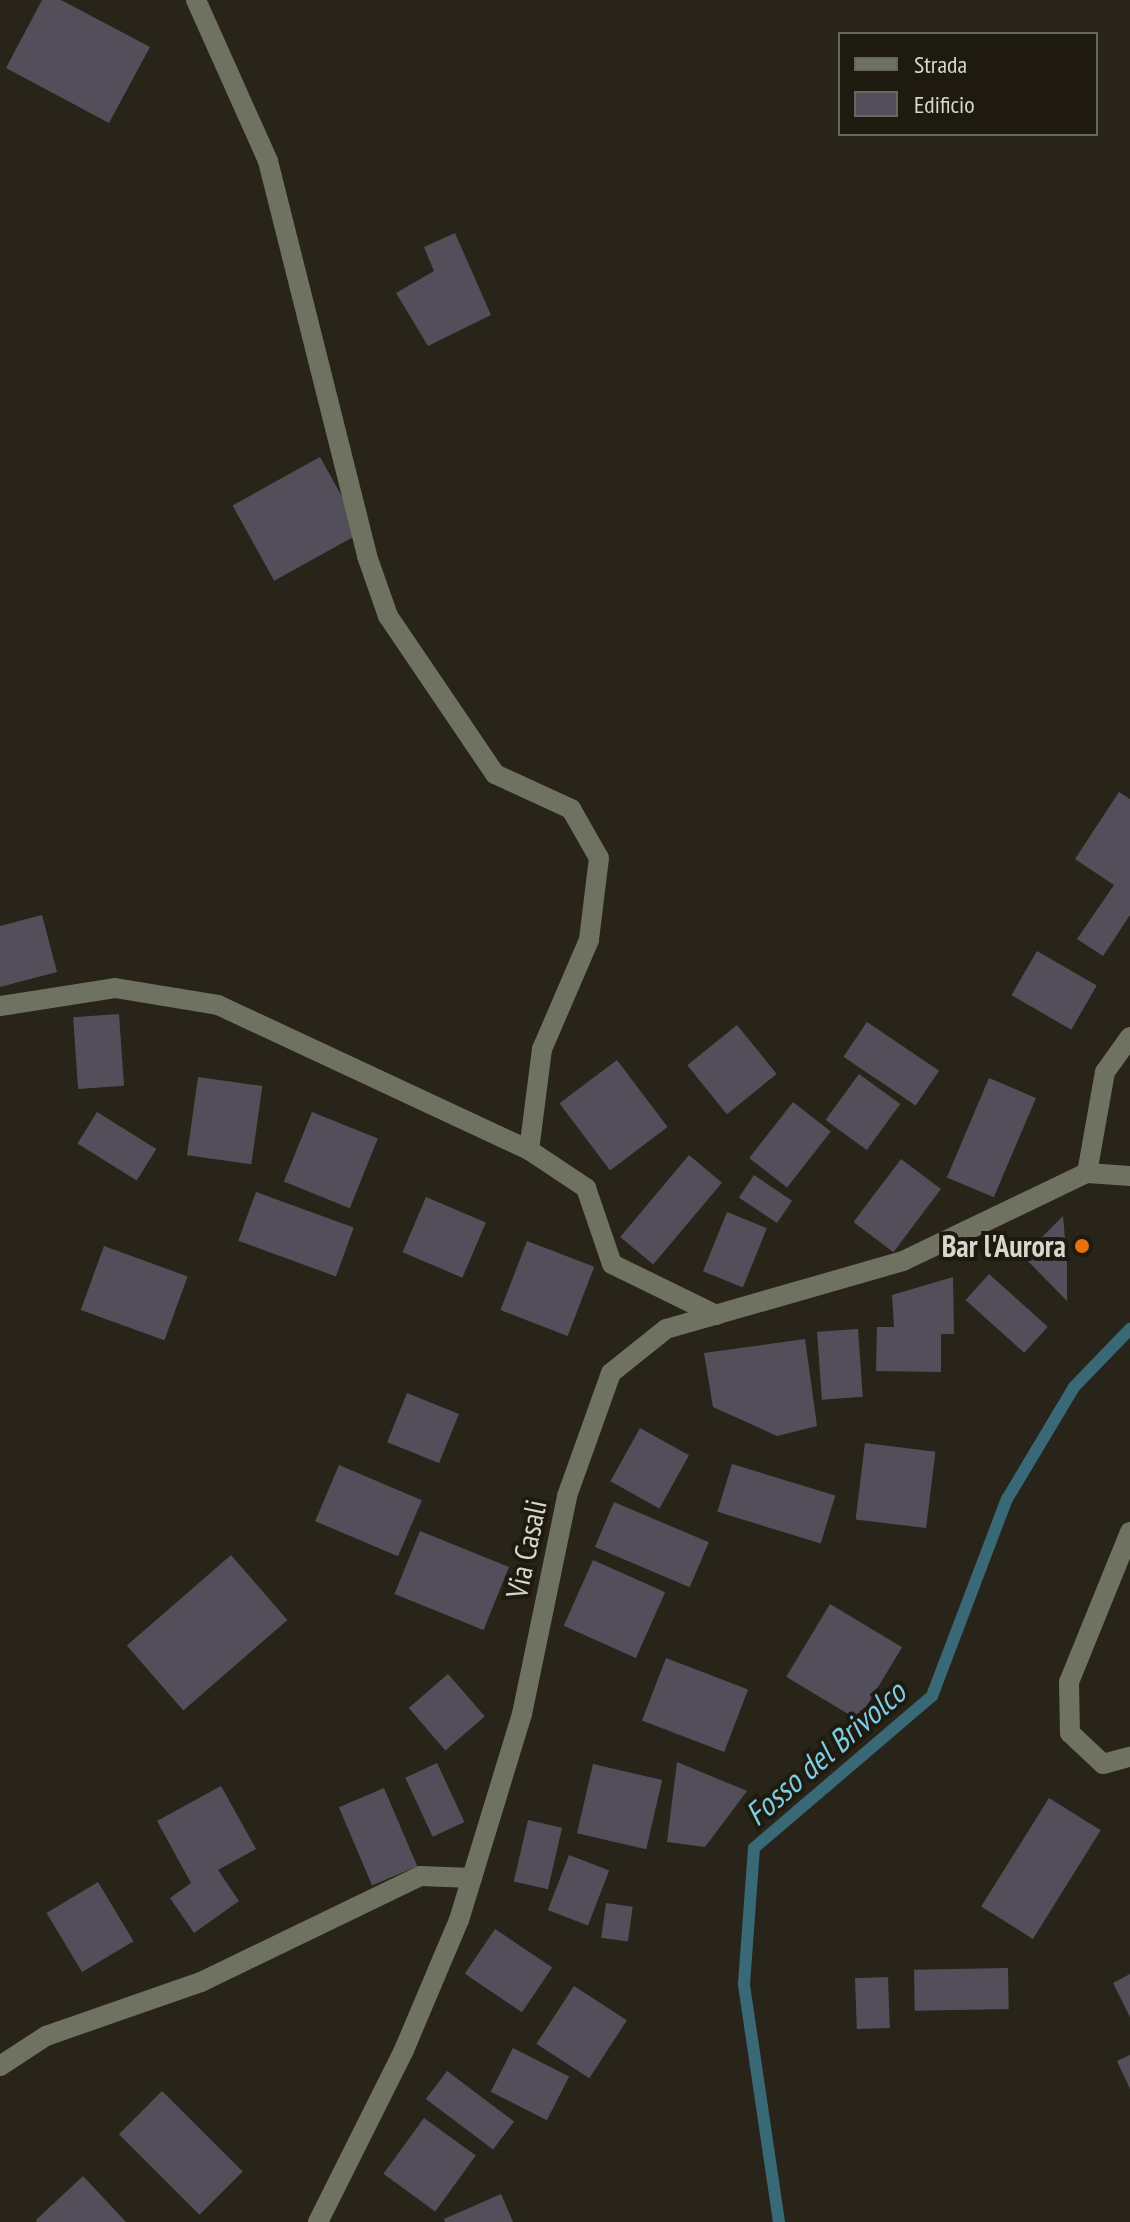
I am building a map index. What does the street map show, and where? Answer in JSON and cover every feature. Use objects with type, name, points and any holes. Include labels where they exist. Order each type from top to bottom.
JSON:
[{"type":"street","points":[[196,0],[268,161],[367,556],[388,616],[495,774],[571,809],[599,858],[589,940],[542,1049],[529,1150]]},
{"type":"street","points":[[0,1006],[115,988],[218,1005],[529,1150],[586,1188],[612,1264],[716,1315]]},
{"type":"street","points":[[1130,1037],[1105,1072],[1087,1173],[1130,1176]]},
{"type":"street","name":"Via Casali","points":[[318,2222],[404,2050],[472,1878],[522,1714],[567,1496],[611,1373],[666,1329],[903,1261],[1087,1173]]},
{"type":"street","points":[[1130,1532],[1069,1682],[1070,1733],[1103,1764],[1130,1757]]},
{"type":"street","points":[[0,2066],[46,2036],[201,1982],[420,1876],[472,1878]]},
{"type":"building","points":[[42,0],[61,0],[150,47],[109,123],[6,68]]},
{"type":"building","points":[[455,233],[491,315],[428,346],[396,293],[434,271],[424,247]]},
{"type":"building","points":[[320,457],[362,532],[274,581],[233,505]]},
{"type":"building","points":[[1119,792],[1130,799],[1130,915],[1103,956],[1077,939],[1114,885],[1075,859]]},
{"type":"building","points":[[42,915],[57,972],[0,987],[0,926]]},
{"type":"building","points":[[1037,951],[1097,986],[1071,1030],[1012,995]]},
{"type":"building","points":[[119,1014],[124,1086],[78,1089],[73,1017]]},
{"type":"building","points":[[867,1022],[939,1071],[916,1105],[844,1057]]},
{"type":"building","points":[[737,1025],[777,1074],[727,1114],[687,1065]]},
{"type":"building","points":[[617,1060],[668,1127],[610,1170],[559,1103]]},
{"type":"building","points":[[859,1074],[900,1104],[867,1150],[825,1120]]},
{"type":"building","points":[[198,1077],[262,1086],[251,1164],[187,1155]]},
{"type":"building","points":[[989,1078],[1036,1098],[994,1197],[947,1177]]},
{"type":"building","points":[[793,1102],[831,1132],[787,1188],[749,1158]]},
{"type":"building","points":[[97,1112],[156,1149],[137,1180],[77,1143]]},
{"type":"building","points":[[312,1112],[378,1139],[350,1208],[284,1182]]},
{"type":"building","points":[[689,1155],[722,1183],[653,1265],[620,1237]]},
{"type":"building","points":[[901,1159],[941,1189],[893,1252],[853,1222]]},
{"type":"building","points":[[754,1175],[792,1201],[777,1223],[739,1197]]},
{"type":"building","points":[[256,1192],[354,1228],[336,1276],[238,1241]]},
{"type":"building","points":[[426,1197],[486,1222],[462,1278],[403,1252]]},
{"type":"building","points":[[727,1212],[767,1228],[743,1287],[703,1271]]},
{"type":"building","points":[[1063,1216],[1067,1262],[1067,1301],[1023,1256]]},
{"type":"building","points":[[527,1241],[594,1267],[568,1336],[500,1310]]},
{"type":"building","points":[[104,1246],[188,1276],[164,1340],[81,1310]]},
{"type":"building","points":[[989,1274],[1048,1327],[1024,1353],[966,1300]]},
{"type":"building","points":[[953,1277],[954,1334],[941,1334],[941,1372],[876,1371],[877,1327],[894,1327],[892,1295]]},
{"type":"building","points":[[858,1329],[863,1397],[822,1400],[817,1332]]},
{"type":"building","points":[[805,1339],[817,1426],[777,1436],[713,1407],[704,1353]]},
{"type":"building","points":[[407,1393],[459,1414],[439,1463],[387,1442]]},
{"type":"building","points":[[640,1428],[689,1455],[659,1509],[610,1481]]},
{"type":"building","points":[[865,1443],[935,1452],[926,1528],[856,1519]]},
{"type":"building","points":[[732,1464],[835,1496],[821,1543],[717,1512]]},
{"type":"building","points":[[339,1465],[422,1500],[398,1556],[315,1521]]},
{"type":"building","points":[[614,1502],[709,1542],[690,1587],[595,1547]]},
{"type":"building","points":[[420,1531],[509,1567],[484,1630],[395,1594]]},
{"type":"building","points":[[231,1555],[287,1620],[183,1710],[127,1646]]},
{"type":"building","points":[[593,1560],[665,1592],[636,1658],[564,1626]]},
{"type":"building","points":[[830,1604],[902,1647],[858,1720],[786,1677]]},
{"type":"building","points":[[666,1658],[748,1690],[724,1752],[642,1721]]},
{"type":"building","points":[[448,1674],[485,1716],[445,1750],[409,1708]]},
{"type":"building","points":[[677,1762],[747,1791],[705,1847],[667,1842]]},
{"type":"building","points":[[437,1763],[464,1822],[433,1837],[405,1778]]},
{"type":"building","points":[[593,1764],[662,1780],[646,1849],[577,1833]]},
{"type":"building","points":[[221,1786],[256,1849],[218,1870],[239,1901],[194,1933],[170,1898],[191,1883],[157,1821]]},
{"type":"building","points":[[384,1788],[417,1866],[372,1885],[339,1807]]},
{"type":"building","points":[[1049,1798],[1101,1830],[1033,1939],[981,1907]]},
{"type":"building","points":[[528,1820],[562,1828],[548,1889],[514,1881]]},
{"type":"building","points":[[569,1855],[609,1870],[588,1925],[548,1910]]},
{"type":"building","points":[[98,1882],[134,1941],[82,1972],[47,1913]]},
{"type":"building","points":[[606,1903],[633,1907],[628,1941],[601,1938]]},
{"type":"building","points":[[495,1929],[552,1968],[522,2012],[465,1974]]},
{"type":"building","points":[[1008,1968],[1009,2009],[915,2011],[914,1970]]},
{"type":"building","points":[[1130,1974],[1130,2017],[1113,1983]]},
{"type":"building","points":[[888,1977],[890,2028],[857,2029],[855,1978]]},
{"type":"building","points":[[574,1986],[627,2020],[589,2078],[536,2044]]},
{"type":"building","points":[[513,2048],[569,2077],[547,2120],[491,2092]]},
{"type":"building","points":[[1130,2055],[1130,2089],[1117,2061]]},
{"type":"building","points":[[447,2071],[514,2122],[493,2150],[426,2099]]},
{"type":"building","points":[[162,2091],[243,2172],[199,2215],[119,2134]]},
{"type":"building","points":[[424,2118],[476,2156],[435,2211],[383,2174]]},
{"type":"building","points":[[83,2176],[126,2222],[37,2222],[36,2220]]},
{"type":"building","points":[[501,2194],[513,2222],[445,2222],[444,2219]]},
{"type":"waterway","name":"Fosso del Brivolco","points":[[779,2222],[744,1984],[754,1848],[932,1696],[1007,1499],[1074,1387],[1130,1329]]},
{"type":"place","name":"Bar l'Aurora","points":[[1082,1246]]}]
